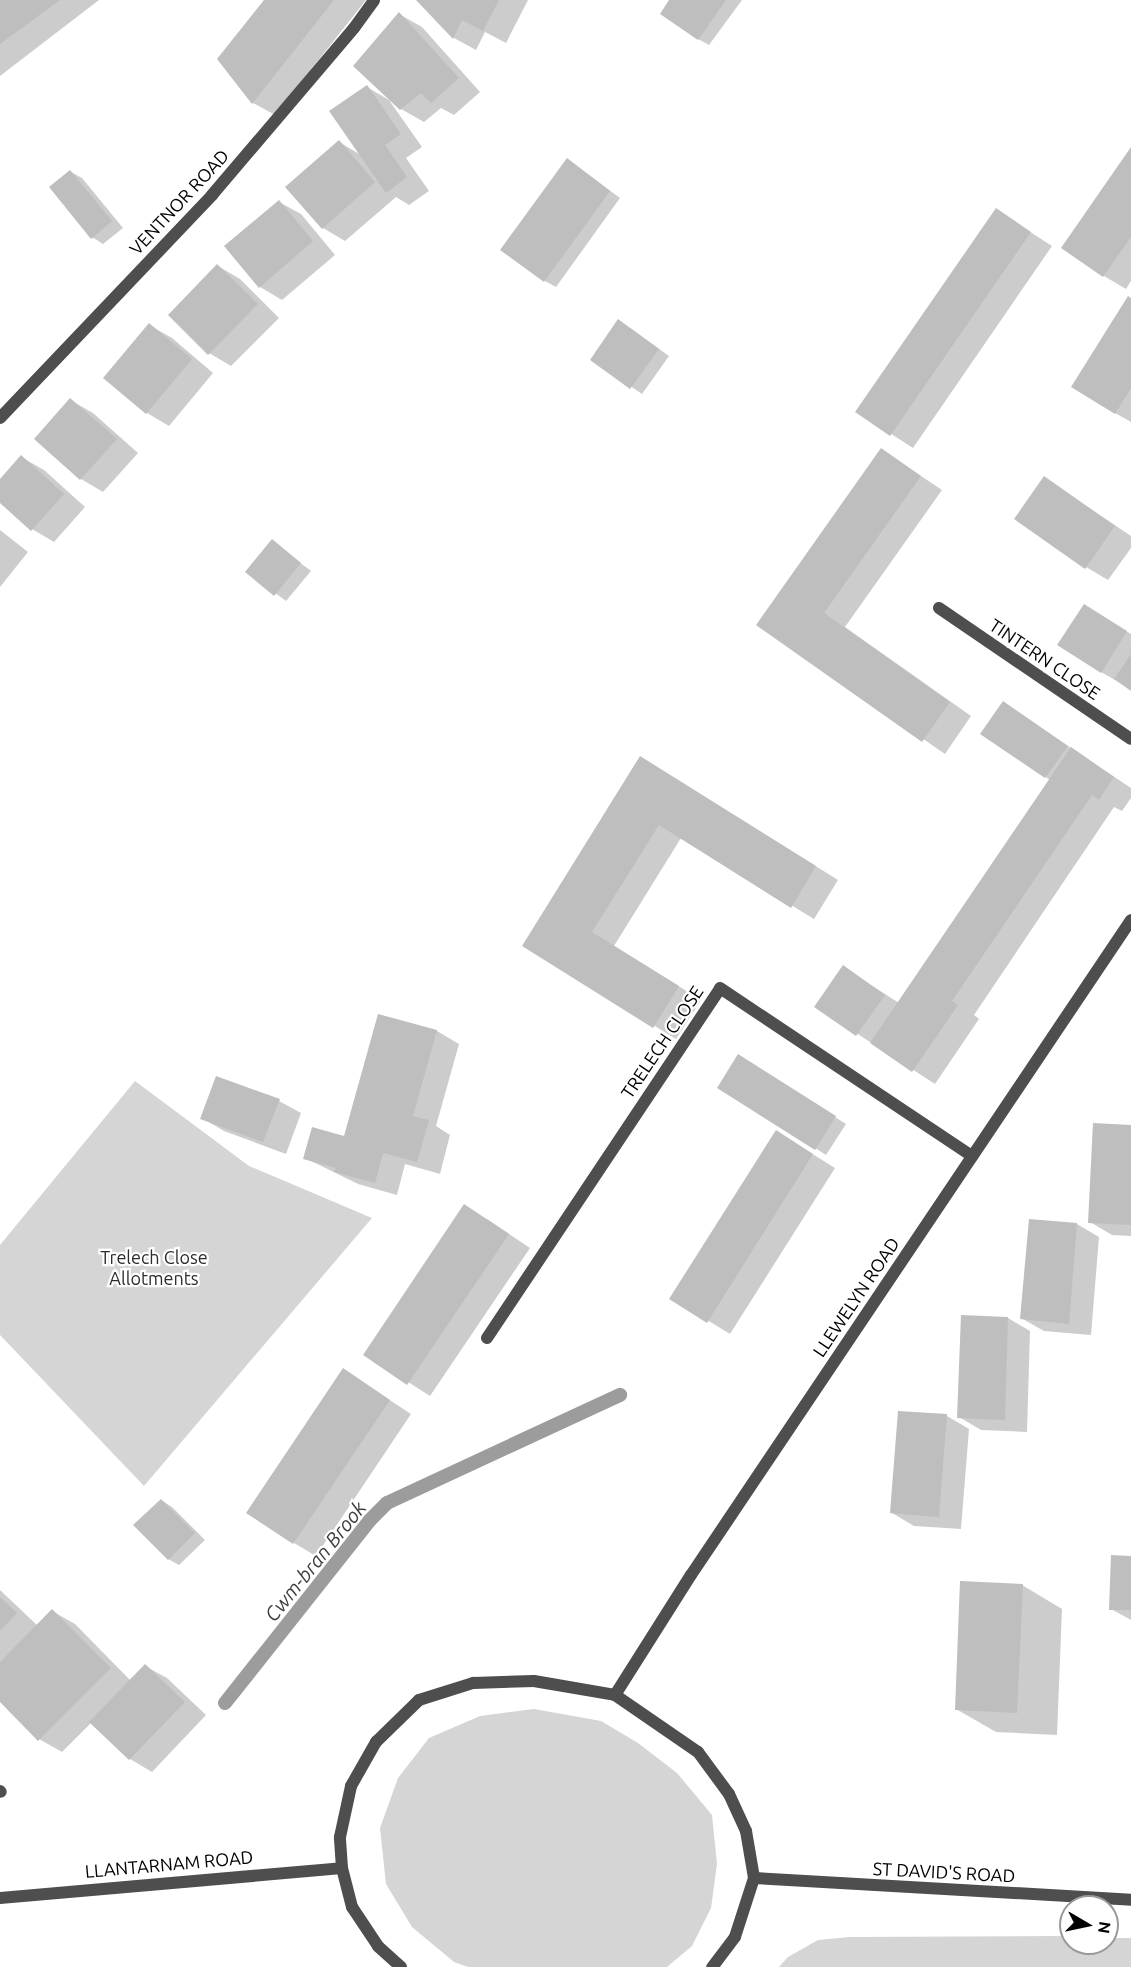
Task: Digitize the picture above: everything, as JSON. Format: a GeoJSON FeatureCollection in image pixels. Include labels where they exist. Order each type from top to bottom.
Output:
{"type":"FeatureCollection","features":[{"type":"Feature","properties":{"kind":"street","name":"VENTNOR ROAD"},"geometry":{"type":"LineString","coordinates":[[0,418],[212,195],[354,28],[374,0]]}},
{"type":"Feature","properties":{"kind":"street","name":"TINTERN CLOSE"},"geometry":{"type":"LineString","coordinates":[[939,608],[1131,739]]}},
{"type":"Feature","properties":{"kind":"street","name":"LLEWELYN ROAD"},"geometry":{"type":"LineString","coordinates":[[615,1695],[697,1565],[1131,920]]}},
{"type":"Feature","properties":{"kind":"street","name":"TRELECH CLOSE"},"geometry":{"type":"LineString","coordinates":[[487,1338],[720,988],[972,1156]]}},
{"type":"Feature","properties":{"kind":"street"},"geometry":{"type":"LineString","coordinates":[[401,1967],[378,1946],[352,1907],[342,1868],[340,1837],[351,1786],[376,1742],[419,1700],[473,1683],[534,1681],[615,1695],[698,1752],[729,1794],[741,1822],[754,1878],[735,1937],[712,1967]]}},
{"type":"Feature","properties":{"kind":"street","name":"LLANTARNAM ROAD"},"geometry":{"type":"LineString","coordinates":[[0,1898],[342,1868]]}},
{"type":"Feature","properties":{"kind":"street","name":"ST DAVID'S ROAD"},"geometry":{"type":"LineString","coordinates":[[754,1878],[1131,1900]]}},
{"type":"Feature","properties":{"kind":"green space","name":"Trelech Close Allotments"},"geometry":{"type":"Polygon","coordinates":[[[135,1081],[249,1166],[372,1218],[144,1486],[0,1335],[0,1245],[135,1081]]]}},
{"type":"Feature","properties":{"kind":"green space"},"geometry":{"type":"Polygon","coordinates":[[[534,1709],[601,1721],[638,1743],[677,1773],[712,1815],[717,1864],[711,1908],[692,1946],[667,1967],[468,1967],[454,1962],[412,1927],[386,1884],[380,1828],[398,1778],[429,1738],[480,1716],[534,1709]]]}},
{"type":"Feature","properties":{"kind":"green space"},"geometry":{"type":"Polygon","coordinates":[[[1059,1936],[1059,1955],[1119,1955],[1119,1938],[1131,1938],[1131,1967],[779,1967],[788,1957],[818,1940],[850,1937],[1059,1936]]]}},
{"type":"Feature","properties":{"kind":"building"},"geometry":{"type":"Polygon","coordinates":[[[0,0],[60,0],[0,44],[0,0]]]}},
{"type":"Feature","properties":{"kind":"building"},"geometry":{"type":"Polygon","coordinates":[[[264,0],[334,0],[252,104],[217,59],[264,0]]]}},
{"type":"Feature","properties":{"kind":"building"},"geometry":{"type":"Polygon","coordinates":[[[416,0],[499,0],[483,31],[462,20],[453,39],[416,0]]]}},
{"type":"Feature","properties":{"kind":"building"},"geometry":{"type":"Polygon","coordinates":[[[669,0],[726,0],[698,40],[660,14],[669,0]]]}},
{"type":"Feature","properties":{"kind":"building"},"geometry":{"type":"Polygon","coordinates":[[[399,12],[459,78],[431,103],[421,93],[400,110],[353,66],[399,12]]]}},
{"type":"Feature","properties":{"kind":"building"},"geometry":{"type":"Polygon","coordinates":[[[367,85],[401,134],[385,145],[407,177],[386,193],[329,111],[367,85]]]}},
{"type":"Feature","properties":{"kind":"building"},"geometry":{"type":"Polygon","coordinates":[[[339,140],[375,182],[322,229],[285,187],[339,140]]]}},
{"type":"Feature","properties":{"kind":"building"},"geometry":{"type":"Polygon","coordinates":[[[1131,147],[1131,237],[1103,277],[1061,248],[1131,147]]]}},
{"type":"Feature","properties":{"kind":"building"},"geometry":{"type":"Polygon","coordinates":[[[567,158],[610,191],[544,282],[500,250],[567,158]]]}},
{"type":"Feature","properties":{"kind":"building"},"geometry":{"type":"Polygon","coordinates":[[[70,170],[112,221],[91,239],[49,187],[70,170]]]}},
{"type":"Feature","properties":{"kind":"building"},"geometry":{"type":"Polygon","coordinates":[[[279,200],[313,241],[259,288],[224,246],[279,200]]]}},
{"type":"Feature","properties":{"kind":"building"},"geometry":{"type":"Polygon","coordinates":[[[996,208],[1031,232],[890,436],[855,412],[996,208]]]}},
{"type":"Feature","properties":{"kind":"building"},"geometry":{"type":"Polygon","coordinates":[[[217,264],[258,304],[208,355],[168,315],[217,264]]]}},
{"type":"Feature","properties":{"kind":"building"},"geometry":{"type":"Polygon","coordinates":[[[1128,296],[1131,298],[1131,388],[1115,414],[1071,387],[1128,296]]]}},
{"type":"Feature","properties":{"kind":"building"},"geometry":{"type":"Polygon","coordinates":[[[618,319],[659,349],[630,389],[590,360],[618,319]]]}},
{"type":"Feature","properties":{"kind":"building"},"geometry":{"type":"Polygon","coordinates":[[[149,323],[192,359],[146,414],[103,378],[149,323]]]}},
{"type":"Feature","properties":{"kind":"building"},"geometry":{"type":"Polygon","coordinates":[[[70,398],[117,439],[80,480],[34,439],[70,398]]]}},
{"type":"Feature","properties":{"kind":"building"},"geometry":{"type":"Polygon","coordinates":[[[881,448],[921,476],[824,613],[950,702],[922,742],[756,625],[881,448]]]}},
{"type":"Feature","properties":{"kind":"building"},"geometry":{"type":"Polygon","coordinates":[[[21,455],[64,494],[31,531],[0,503],[0,479],[21,455]]]}},
{"type":"Feature","properties":{"kind":"building"},"geometry":{"type":"Polygon","coordinates":[[[1044,476],[1115,526],[1085,569],[1014,519],[1044,476]]]}},
{"type":"Feature","properties":{"kind":"building"},"geometry":{"type":"Polygon","coordinates":[[[272,539],[301,563],[274,596],[245,572],[272,539]]]}},
{"type":"Feature","properties":{"kind":"building"},"geometry":{"type":"Polygon","coordinates":[[[1084,604],[1127,631],[1101,673],[1057,645],[1084,604]]]}},
{"type":"Feature","properties":{"kind":"building"},"geometry":{"type":"Polygon","coordinates":[[[1131,654],[1131,691],[1114,679],[1131,654]]]}},
{"type":"Feature","properties":{"kind":"building"},"geometry":{"type":"Polygon","coordinates":[[[1003,701],[1068,746],[1045,778],[980,734],[1003,701]]]}},
{"type":"Feature","properties":{"kind":"building"},"geometry":{"type":"Polygon","coordinates":[[[1071,747],[1114,777],[1099,800],[1092,795],[952,1001],[958,1005],[912,1072],[870,1043],[1071,747]]]}},
{"type":"Feature","properties":{"kind":"building"},"geometry":{"type":"Polygon","coordinates":[[[640,756],[816,866],[791,908],[659,825],[592,932],[679,986],[653,1028],[522,946],[640,756]]]}},
{"type":"Feature","properties":{"kind":"building"},"geometry":{"type":"Polygon","coordinates":[[[843,965],[885,995],[856,1036],[814,1007],[843,965]]]}},
{"type":"Feature","properties":{"kind":"building"},"geometry":{"type":"Polygon","coordinates":[[[378,1014],[437,1030],[413,1116],[429,1120],[417,1162],[383,1153],[375,1183],[334,1172],[336,1168],[303,1159],[312,1127],[344,1136],[378,1014]]]}},
{"type":"Feature","properties":{"kind":"building"},"geometry":{"type":"Polygon","coordinates":[[[738,1054],[836,1116],[815,1150],[717,1088],[738,1054]]]}},
{"type":"Feature","properties":{"kind":"building"},"geometry":{"type":"Polygon","coordinates":[[[216,1076],[280,1099],[263,1142],[200,1119],[216,1076]]]}},
{"type":"Feature","properties":{"kind":"building"},"geometry":{"type":"Polygon","coordinates":[[[1093,1123],[1131,1125],[1131,1225],[1088,1223],[1093,1123]]]}},
{"type":"Feature","properties":{"kind":"building"},"geometry":{"type":"Polygon","coordinates":[[[776,1130],[813,1154],[707,1323],[669,1299],[776,1130]]]}},
{"type":"Feature","properties":{"kind":"building"},"geometry":{"type":"Polygon","coordinates":[[[464,1204],[509,1234],[407,1385],[363,1355],[464,1204]]]}},
{"type":"Feature","properties":{"kind":"building"},"geometry":{"type":"Polygon","coordinates":[[[1029,1219],[1077,1223],[1069,1324],[1020,1319],[1029,1219]]]}},
{"type":"Feature","properties":{"kind":"building"},"geometry":{"type":"Polygon","coordinates":[[[961,1315],[1008,1317],[1005,1420],[957,1418],[961,1315]]]}},
{"type":"Feature","properties":{"kind":"building"},"geometry":{"type":"Polygon","coordinates":[[[343,1368],[390,1400],[293,1544],[246,1513],[343,1368]]]}},
{"type":"Feature","properties":{"kind":"building"},"geometry":{"type":"Polygon","coordinates":[[[898,1411],[947,1414],[939,1517],[890,1513],[898,1411]]]}},
{"type":"Feature","properties":{"kind":"building"},"geometry":{"type":"Polygon","coordinates":[[[161,1499],[195,1533],[168,1560],[133,1525],[161,1499]]]}},
{"type":"Feature","properties":{"kind":"building"},"geometry":{"type":"Polygon","coordinates":[[[1111,1555],[1131,1556],[1131,1610],[1109,1610],[1111,1555]]]}},
{"type":"Feature","properties":{"kind":"building"},"geometry":{"type":"Polygon","coordinates":[[[960,1581],[1023,1584],[1017,1713],[955,1710],[960,1581]]]}},
{"type":"Feature","properties":{"kind":"building"},"geometry":{"type":"Polygon","coordinates":[[[0,1597],[17,1613],[0,1631],[0,1597]]]}},
{"type":"Feature","properties":{"kind":"building"},"geometry":{"type":"Polygon","coordinates":[[[52,1609],[111,1668],[38,1741],[0,1702],[0,1662],[52,1609]]]}},
{"type":"Feature","properties":{"kind":"building"},"geometry":{"type":"Polygon","coordinates":[[[145,1664],[185,1702],[129,1760],[89,1722],[145,1664]]]}},
{"type":"Feature","properties":{"kind":"waterway","name":"Cwm-bran Brook"},"geometry":{"type":"LineString","coordinates":[[225,1703],[370,1520],[387,1503],[620,1395]]}}]}
